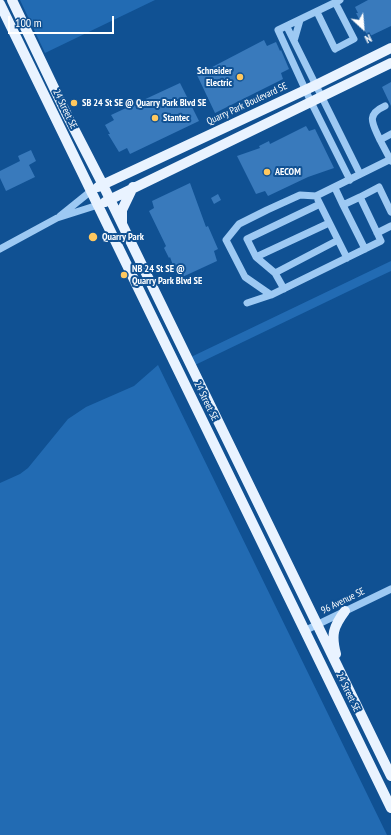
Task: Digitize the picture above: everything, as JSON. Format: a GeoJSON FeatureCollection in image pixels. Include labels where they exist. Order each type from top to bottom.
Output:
{"type":"FeatureCollection","features":[{"type":"Feature","properties":{"kind":"main road","name":"24 Street SE"},"geometry":{"type":"LineString","coordinates":[[12,0],[391,776]]}},
{"type":"Feature","properties":{"kind":"main road","name":"24 Street SE"},"geometry":{"type":"LineString","coordinates":[[0,4],[391,808]]}},
{"type":"Feature","properties":{"kind":"main road","name":"Quarry Park Boulevard SE"},"geometry":{"type":"LineString","coordinates":[[91,191],[306,90],[391,48]]}},
{"type":"Feature","properties":{"kind":"main road"},"geometry":{"type":"LineString","coordinates":[[98,205],[391,63]]}},
{"type":"Feature","properties":{"kind":"main road"},"geometry":{"type":"LineString","coordinates":[[122,225],[122,210],[133,187]]}},
{"type":"Feature","properties":{"kind":"main road"},"geometry":{"type":"LineString","coordinates":[[339,670],[333,630],[345,611]]}},
{"type":"Feature","properties":{"kind":"street"},"geometry":{"type":"LineString","coordinates":[[317,12],[335,49],[354,39],[338,1],[278,30],[311,102],[350,180]]}},
{"type":"Feature","properties":{"kind":"street"},"geometry":{"type":"LineString","coordinates":[[294,41],[300,20]]}},
{"type":"Feature","properties":{"kind":"street"},"geometry":{"type":"LineString","coordinates":[[286,27],[360,174]]}},
{"type":"Feature","properties":{"kind":"street"},"geometry":{"type":"LineString","coordinates":[[271,295],[244,277],[226,240],[239,224],[267,210],[300,195],[316,196],[391,160],[380,140],[371,118],[373,113],[384,106]]}},
{"type":"Feature","properties":{"kind":"street"},"geometry":{"type":"LineString","coordinates":[[380,140],[391,134]]}},
{"type":"Feature","properties":{"kind":"street"},"geometry":{"type":"LineString","coordinates":[[343,205],[379,187],[391,212]]}},
{"type":"Feature","properties":{"kind":"street"},"geometry":{"type":"LineString","coordinates":[[334,188],[365,249]]}},
{"type":"Feature","properties":{"kind":"street"},"geometry":{"type":"LineString","coordinates":[[0,249],[57,218],[91,191]]}},
{"type":"Feature","properties":{"kind":"street"},"geometry":{"type":"LineString","coordinates":[[316,196],[347,258]]}},
{"type":"Feature","properties":{"kind":"street"},"geometry":{"type":"LineString","coordinates":[[247,303],[284,289],[381,241],[360,197]]}},
{"type":"Feature","properties":{"kind":"street"},"geometry":{"type":"LineString","coordinates":[[284,289],[275,273],[256,257],[247,239],[320,204]]}},
{"type":"Feature","properties":{"kind":"street"},"geometry":{"type":"LineString","coordinates":[[57,218],[98,205]]}},
{"type":"Feature","properties":{"kind":"street"},"geometry":{"type":"LineString","coordinates":[[256,257],[330,223]]}},
{"type":"Feature","properties":{"kind":"street"},"geometry":{"type":"LineString","coordinates":[[377,233],[391,226]]}},
{"type":"Feature","properties":{"kind":"street"},"geometry":{"type":"LineString","coordinates":[[275,273],[338,240]]}},
{"type":"Feature","properties":{"kind":"street","name":"96 Avenue SE"},"geometry":{"type":"LineString","coordinates":[[304,631],[391,589]]}},
{"type":"Feature","properties":{"kind":"shaded area"},"geometry":{"type":"Polygon","coordinates":[[[20,0],[155,0],[45,53],[20,0]]]}},
{"type":"Feature","properties":{"kind":"shaded area"},"geometry":{"type":"Polygon","coordinates":[[[391,261],[391,271],[195,365],[191,357],[391,261]]]}},
{"type":"Feature","properties":{"kind":"shaded area"},"geometry":{"type":"Polygon","coordinates":[[[158,365],[387,835],[0,835],[0,483],[20,474],[28,468],[68,419],[86,407],[134,386],[158,365]]]}},
{"type":"Feature","properties":{"kind":"building"},"geometry":{"type":"Polygon","coordinates":[[[368,0],[391,0],[391,26],[368,37],[356,13],[358,13],[355,7],[368,0]]]}},
{"type":"Feature","properties":{"kind":"building","name":"Schneider Electric"},"geometry":{"type":"Polygon","coordinates":[[[264,40],[267,46],[276,42],[280,51],[281,50],[289,69],[281,73],[283,79],[215,113],[197,75],[264,40]]]}},
{"type":"Feature","properties":{"kind":"building"},"geometry":{"type":"Polygon","coordinates":[[[391,82],[391,106],[382,87],[391,82]]]}},
{"type":"Feature","properties":{"kind":"building","name":"Stantec"},"geometry":{"type":"Polygon","coordinates":[[[180,83],[199,121],[130,154],[127,148],[119,152],[108,134],[110,134],[105,125],[114,120],[111,115],[180,83]]]}},
{"type":"Feature","properties":{"kind":"building"},"geometry":{"type":"Polygon","coordinates":[[[306,126],[309,131],[315,129],[334,168],[308,177],[268,196],[265,191],[256,194],[237,156],[260,148],[259,146],[269,141],[270,144],[306,126]]]}},
{"type":"Feature","properties":{"kind":"building"},"geometry":{"type":"Polygon","coordinates":[[[31,150],[36,161],[29,165],[35,177],[6,191],[0,178],[0,171],[20,161],[18,156],[31,150]]]}},
{"type":"Feature","properties":{"kind":"building"},"geometry":{"type":"Polygon","coordinates":[[[190,183],[206,227],[208,226],[218,249],[214,251],[217,261],[178,279],[170,257],[169,258],[164,248],[166,246],[149,211],[154,208],[152,201],[190,183]]]}},
{"type":"Feature","properties":{"kind":"building"},"geometry":{"type":"Polygon","coordinates":[[[218,194],[221,200],[214,204],[211,198],[218,194]]]}},
{"type":"Feature","properties":{"kind":"place","name":"Schneider Electric"},"geometry":{"type":"Point","coordinates":[240,77]}},
{"type":"Feature","properties":{"kind":"place","name":"SB 24 St SE @ Quarry Park Blvd SE"},"geometry":{"type":"Point","coordinates":[74,103]}},
{"type":"Feature","properties":{"kind":"place","name":"Stantec"},"geometry":{"type":"Point","coordinates":[155,118]}},
{"type":"Feature","properties":{"kind":"place","name":"AECOM"},"geometry":{"type":"Point","coordinates":[267,172]}},
{"type":"Feature","properties":{"kind":"place","name":"Quarry Park"},"geometry":{"type":"Point","coordinates":[93,237]}},
{"type":"Feature","properties":{"kind":"place","name":"NB 24 St SE @ Quarry Park Blvd SE"},"geometry":{"type":"Point","coordinates":[124,275]}}]}
